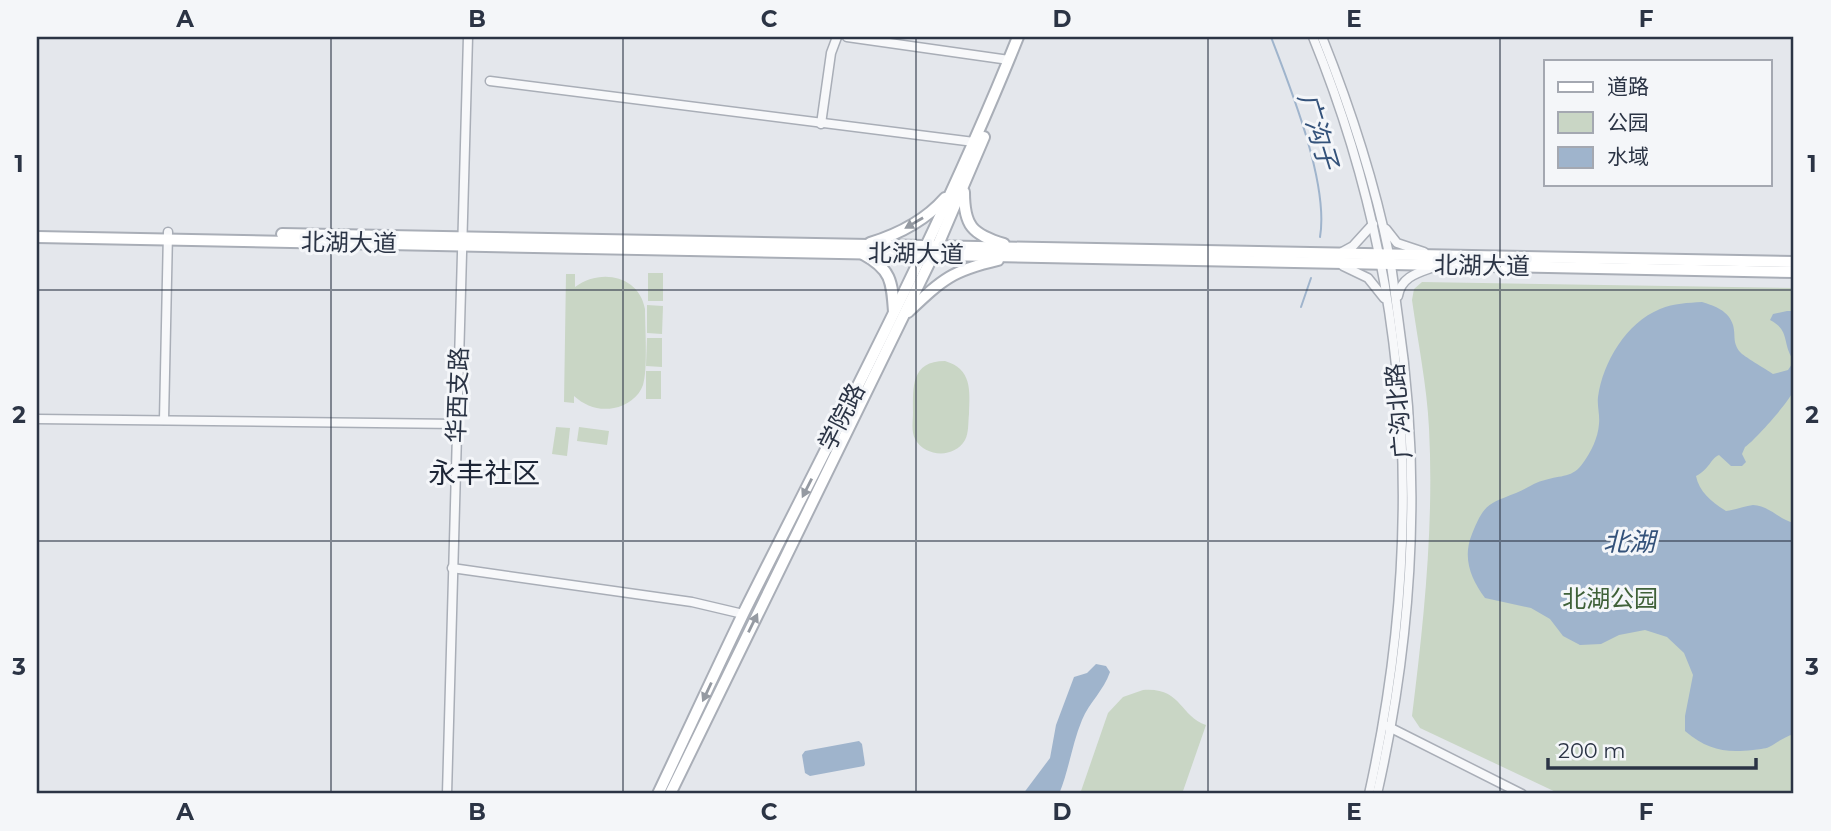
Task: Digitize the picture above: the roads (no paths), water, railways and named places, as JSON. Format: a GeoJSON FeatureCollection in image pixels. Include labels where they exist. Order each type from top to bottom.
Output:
{"type":"FeatureCollection","features":[{"type":"Feature","properties":{"kind":"main road","name":"学院路"},"geometry":{"type":"LineString","coordinates":[[959,186],[974,142],[1018,37]]}},
{"type":"Feature","properties":{"kind":"main road","name":"学院路"},"geometry":{"type":"LineString","coordinates":[[670,794],[930,250],[1026,37]]}},
{"type":"Feature","properties":{"kind":"main road"},"geometry":{"type":"LineString","coordinates":[[959,186],[922,219],[861,249],[887,272],[899,315],[955,272],[1016,252]]}},
{"type":"Feature","properties":{"kind":"main road"},"geometry":{"type":"LineString","coordinates":[[959,186],[969,225],[984,238],[1016,252]]}},
{"type":"Feature","properties":{"kind":"main road","name":"北湖大道"},"geometry":{"type":"LineString","coordinates":[[37,230],[168,236]]}},
{"type":"Feature","properties":{"kind":"main road","name":"北湖大道"},"geometry":{"type":"LineString","coordinates":[[37,237],[168,236],[1438,260],[1794,262]]}},
{"type":"Feature","properties":{"kind":"main road","name":"北湖大道"},"geometry":{"type":"LineString","coordinates":[[1438,260],[1794,272]]}},
{"type":"Feature","properties":{"kind":"main road","name":"学院路"},"geometry":{"type":"LineString","coordinates":[[659,794],[743,614],[899,315]]}},
{"type":"Feature","properties":{"kind":"street","name":"华西支路"},"geometry":{"type":"LineString","coordinates":[[447,794],[468,37]]}},
{"type":"Feature","properties":{"kind":"street"},"geometry":{"type":"LineString","coordinates":[[821,124],[831,53],[837,37]]}},
{"type":"Feature","properties":{"kind":"street"},"geometry":{"type":"LineString","coordinates":[[847,37],[1009,60]]}},
{"type":"Feature","properties":{"kind":"street","name":"广沟北路"},"geometry":{"type":"LineString","coordinates":[[1313,37],[1377,223]]}},
{"type":"Feature","properties":{"kind":"street","name":"广沟北路"},"geometry":{"type":"LineString","coordinates":[[1322,37],[1357,135],[1385,259],[1400,404],[1404,516],[1400,598],[1387,729],[1377,794]]}},
{"type":"Feature","properties":{"kind":"street"},"geometry":{"type":"LineString","coordinates":[[490,81],[974,142]]}},
{"type":"Feature","properties":{"kind":"street"},"geometry":{"type":"LineString","coordinates":[[1392,307],[1375,284],[1337,258],[1377,223],[1397,243],[1438,260]]}},
{"type":"Feature","properties":{"kind":"street"},"geometry":{"type":"LineString","coordinates":[[164,420],[168,236]]}},
{"type":"Feature","properties":{"kind":"street"},"geometry":{"type":"LineString","coordinates":[[1392,307],[1406,279],[1438,260]]}},
{"type":"Feature","properties":{"kind":"street"},"geometry":{"type":"LineString","coordinates":[[37,419],[457,424]]}},
{"type":"Feature","properties":{"kind":"street"},"geometry":{"type":"LineString","coordinates":[[452,568],[692,602],[743,614]]}},
{"type":"Feature","properties":{"kind":"street"},"geometry":{"type":"LineString","coordinates":[[1387,729],[1510,794]]}},
{"type":"Feature","properties":{"kind":"street"},"geometry":{"type":"LineString","coordinates":[[1387,729],[1522,794]]}},
{"type":"Feature","properties":{"kind":"street","name":"广沟北路"},"geometry":{"type":"LineString","coordinates":[[1369,794],[1387,729]]}},
{"type":"Feature","properties":{"kind":"water","name":"北湖"},"geometry":{"type":"Polygon","coordinates":[[[1702,302],[1716,307],[1728,316],[1733,325],[1735,342],[1742,354],[1773,374],[1788,370],[1794,361],[1795,383],[1792,394],[1745,447],[1742,454],[1746,462],[1742,466],[1731,466],[1719,455],[1696,476],[1707,496],[1726,511],[1753,505],[1794,523],[1794,734],[1767,748],[1753,750],[1717,749],[1685,731],[1685,716],[1693,675],[1684,653],[1667,637],[1645,630],[1619,635],[1601,644],[1580,645],[1563,636],[1550,619],[1531,608],[1485,598],[1472,576],[1468,560],[1472,534],[1488,506],[1538,482],[1571,474],[1583,463],[1597,434],[1598,397],[1605,370],[1627,334],[1648,315],[1660,309],[1676,304],[1702,302]]]}},
{"type":"Feature","properties":{"kind":"water"},"geometry":{"type":"Polygon","coordinates":[[[1794,311],[1794,361],[1781,328],[1770,320],[1773,314],[1794,311]]]}},
{"type":"Feature","properties":{"kind":"water"},"geometry":{"type":"Polygon","coordinates":[[[1096,664],[1106,666],[1110,672],[1082,720],[1059,794],[1023,794],[1050,758],[1056,725],[1074,677],[1087,673],[1096,664]]]}},
{"type":"Feature","properties":{"kind":"water"},"geometry":{"type":"Polygon","coordinates":[[[859,741],[862,744],[864,766],[810,776],[805,773],[802,755],[805,751],[859,741]]]}},
{"type":"Feature","properties":{"kind":"waterway","name":"广沟子"},"geometry":{"type":"LineString","coordinates":[[1271,37],[1298,109],[1314,164],[1321,215],[1320,237]]}},
{"type":"Feature","properties":{"kind":"waterway","name":"广沟子"},"geometry":{"type":"LineString","coordinates":[[1301,307],[1311,278]]}},
{"type":"Feature","properties":{"kind":"district","name":"永丰社区"},"geometry":{"type":"Point","coordinates":[484,473]}},
{"type":"Feature","properties":{"kind":"park label","name":"北湖公园"},"geometry":{"type":"Point","coordinates":[1610,599]}}]}
